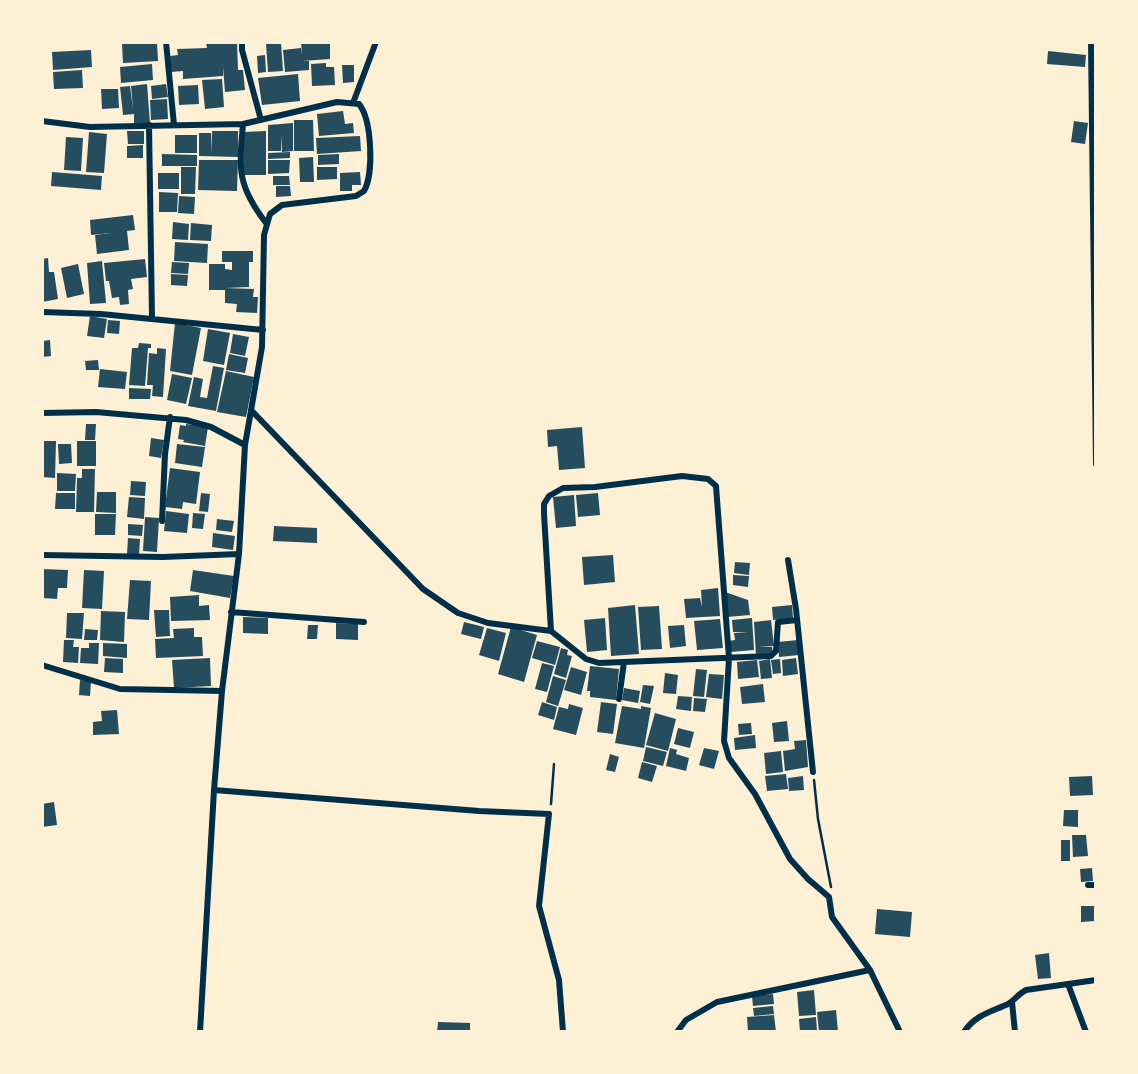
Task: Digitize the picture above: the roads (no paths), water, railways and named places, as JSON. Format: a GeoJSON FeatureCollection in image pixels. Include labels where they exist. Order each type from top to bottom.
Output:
{"type":"FeatureCollection","features":[{"type":"Feature","properties":{"kind":"street"},"geometry":{"type":"LineString","coordinates":[[166,42],[174,125]]}},
{"type":"Feature","properties":{"kind":"street"},"geometry":{"type":"LineString","coordinates":[[242,42],[261,120]]}},
{"type":"Feature","properties":{"kind":"street"},"geometry":{"type":"LineString","coordinates":[[353,103],[376,42]]}},
{"type":"Feature","properties":{"kind":"street"},"geometry":{"type":"LineString","coordinates":[[1091,42],[1096,464]]}},
{"type":"Feature","properties":{"kind":"street"},"geometry":{"type":"LineString","coordinates":[[42,121],[90,127],[243,124],[337,102],[359,104],[368,123],[368,179],[364,191],[356,196],[282,205],[270,214],[266,223],[263,249],[263,330],[246,443],[239,554],[222,691],[200,1032]]}},
{"type":"Feature","properties":{"kind":"street"},"geometry":{"type":"LineString","coordinates":[[243,124],[240,158],[243,187],[248,199],[266,223]]}},
{"type":"Feature","properties":{"kind":"street"},"geometry":{"type":"LineString","coordinates":[[149,125],[152,318]]}},
{"type":"Feature","properties":{"kind":"street"},"geometry":{"type":"LineString","coordinates":[[42,312],[152,318],[263,330]]}},
{"type":"Feature","properties":{"kind":"street"},"geometry":{"type":"LineString","coordinates":[[251,410],[434,598],[458,613],[488,623],[551,631],[586,659],[599,663],[774,655],[778,622],[797,620]]}},
{"type":"Feature","properties":{"kind":"street"},"geometry":{"type":"LineString","coordinates":[[42,412],[96,412],[170,417],[211,427],[246,443]]}},
{"type":"Feature","properties":{"kind":"street"},"geometry":{"type":"LineString","coordinates":[[162,520],[165,454],[170,417]]}},
{"type":"Feature","properties":{"kind":"street"},"geometry":{"type":"LineString","coordinates":[[551,631],[544,514],[544,504],[549,496],[564,488],[595,487],[682,476],[699,476],[716,486],[729,658],[724,741],[729,758],[755,794],[797,869],[830,900],[832,917],[870,971],[900,1032]]}},
{"type":"Feature","properties":{"kind":"street"},"geometry":{"type":"LineString","coordinates":[[42,555],[163,557],[239,554]]}},
{"type":"Feature","properties":{"kind":"street"},"geometry":{"type":"LineString","coordinates":[[788,560],[813,772]]}},
{"type":"Feature","properties":{"kind":"street"},"geometry":{"type":"LineString","coordinates":[[231,612],[363,622]]}},
{"type":"Feature","properties":{"kind":"street"},"geometry":{"type":"LineString","coordinates":[[619,699],[624,662]]}},
{"type":"Feature","properties":{"kind":"street"},"geometry":{"type":"LineString","coordinates":[[42,665],[120,689],[222,691]]}},
{"type":"Feature","properties":{"kind":"street"},"geometry":{"type":"LineString","coordinates":[[214,790],[549,814],[539,906],[559,980],[563,1032]]}},
{"type":"Feature","properties":{"kind":"street"},"geometry":{"type":"LineString","coordinates":[[677,1032],[686,1020],[718,1002],[870,971]]}},
{"type":"Feature","properties":{"kind":"street"},"geometry":{"type":"LineString","coordinates":[[964,1032],[971,1021],[1012,1002],[1026,990],[1096,980]]}},
{"type":"Feature","properties":{"kind":"street"},"geometry":{"type":"LineString","coordinates":[[1068,984],[1086,1032]]}},
{"type":"Feature","properties":{"kind":"street"},"geometry":{"type":"LineString","coordinates":[[1012,1002],[1015,1032]]}}]}
